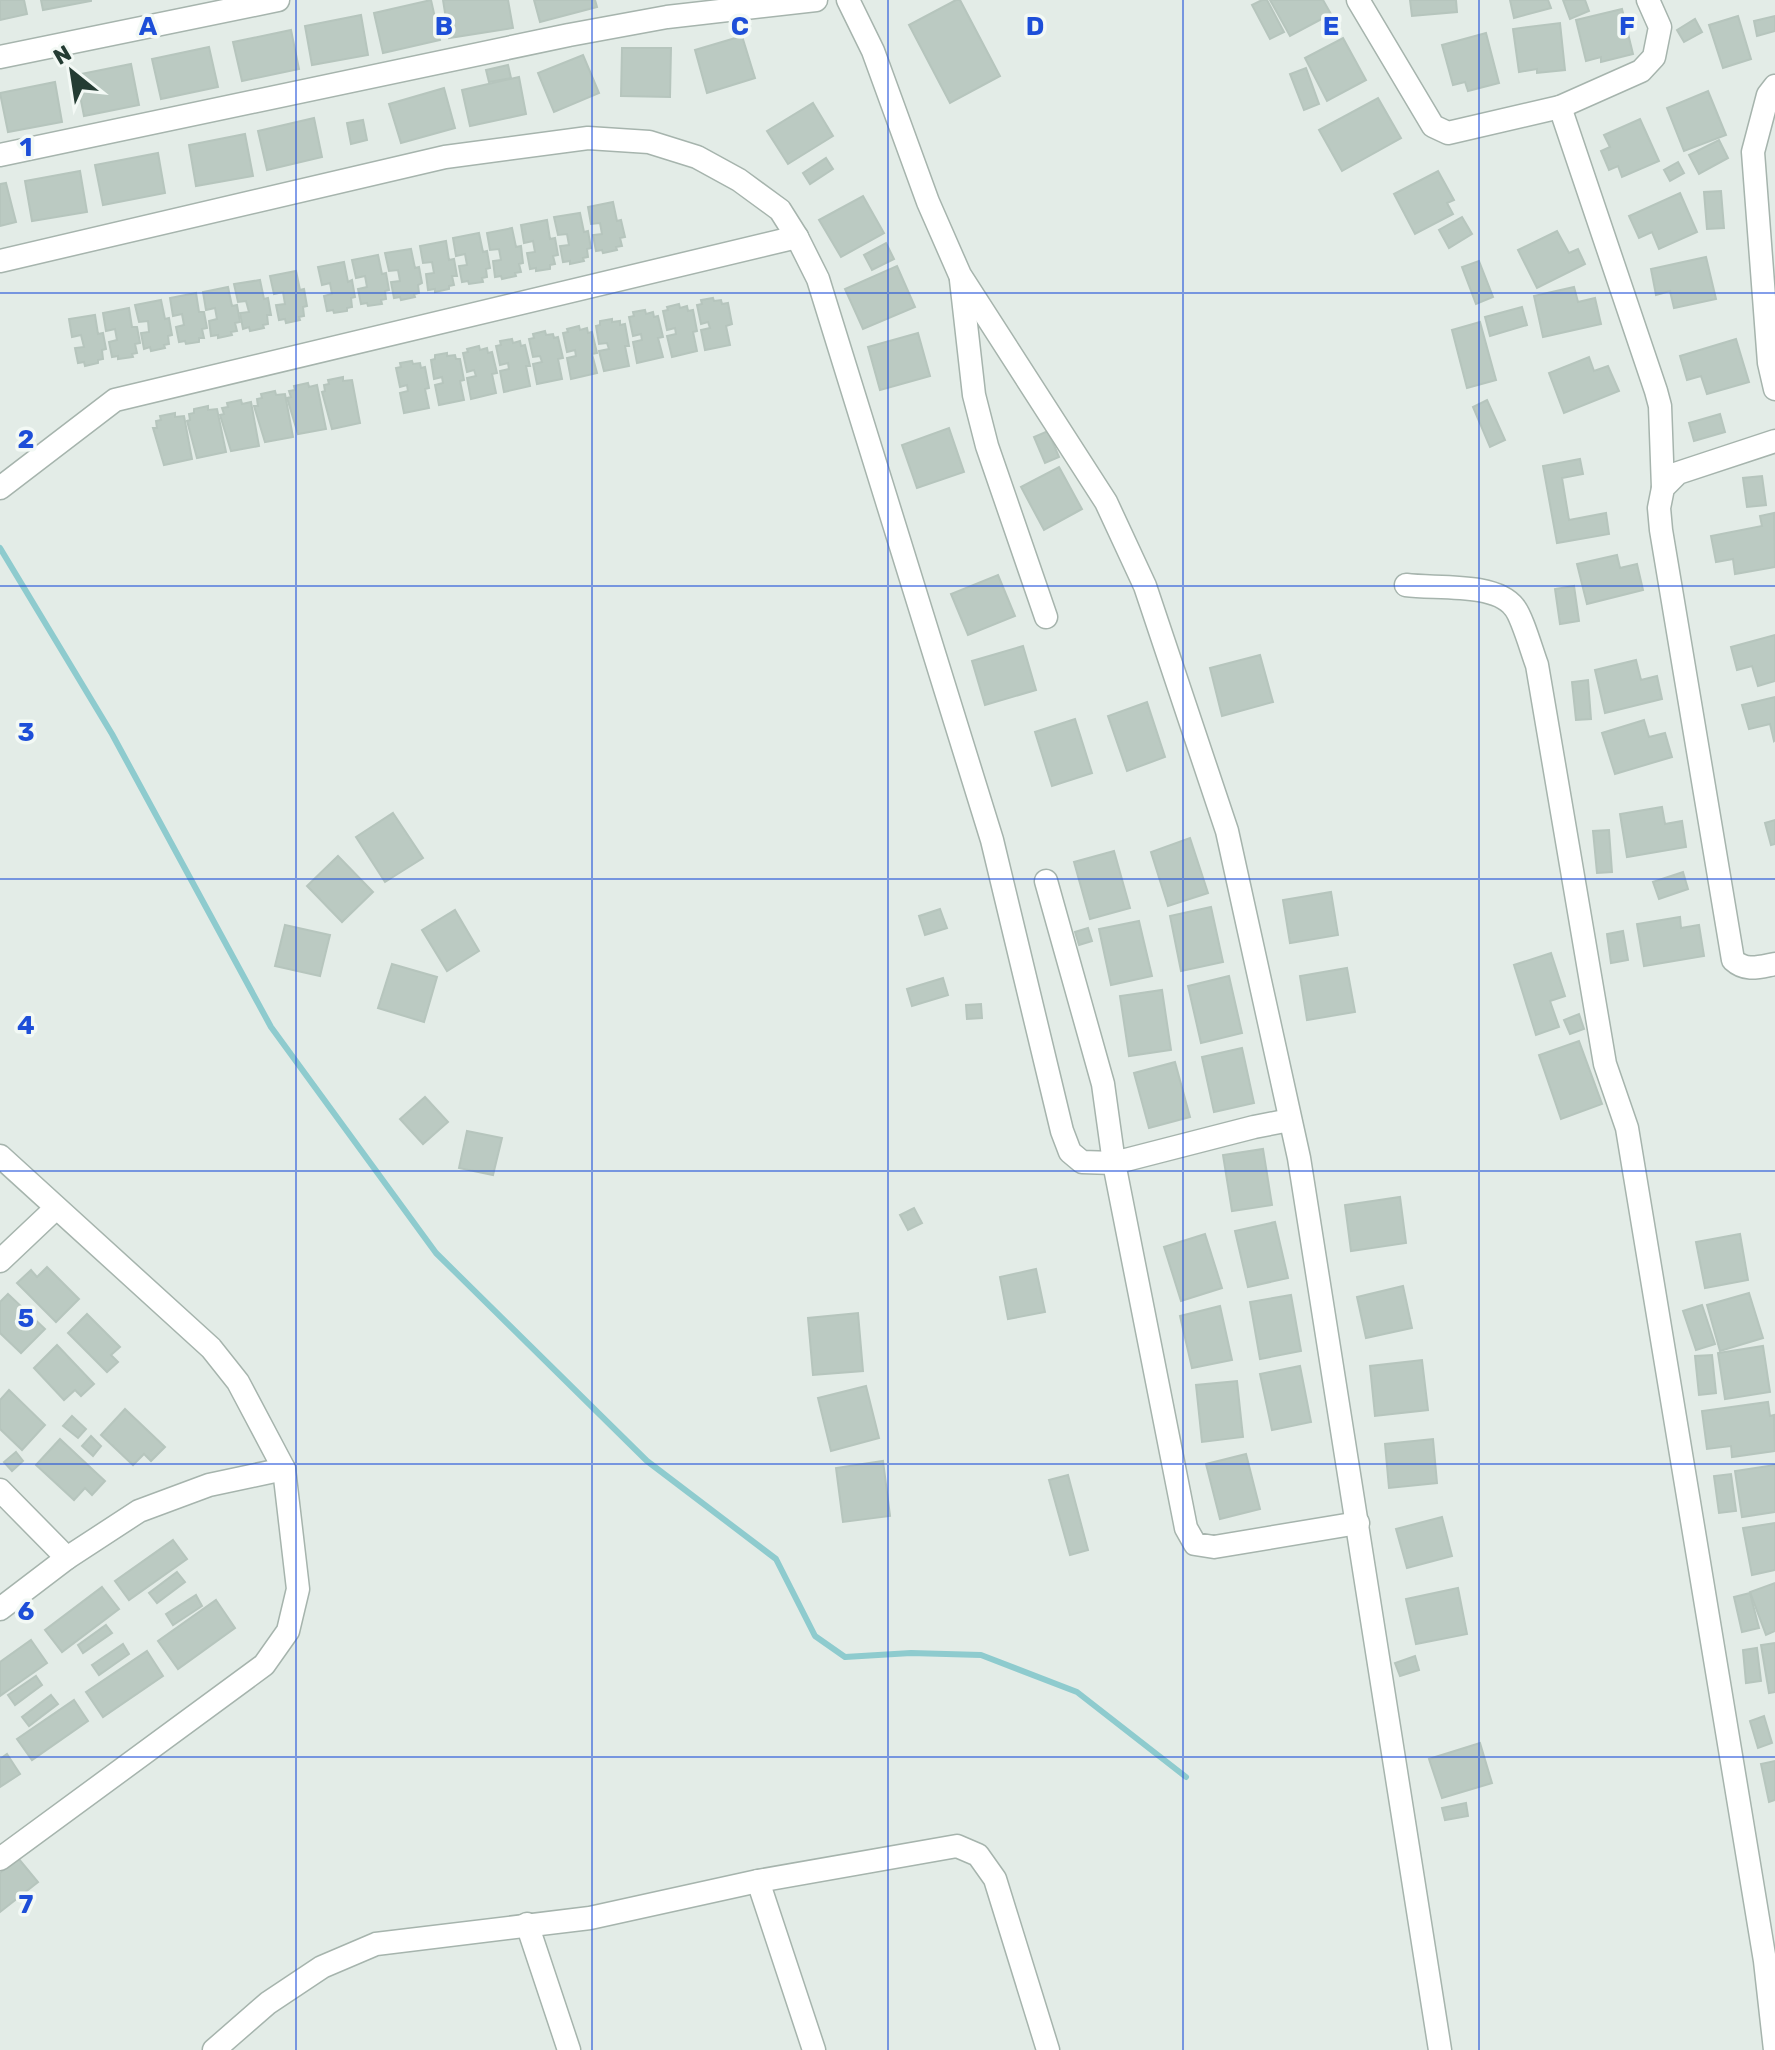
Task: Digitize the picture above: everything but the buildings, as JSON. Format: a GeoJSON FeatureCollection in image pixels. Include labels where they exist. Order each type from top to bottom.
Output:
{"type":"FeatureCollection","features":[{"type":"Feature","properties":{"kind":"street"},"geometry":{"type":"LineString","coordinates":[[0,57],[278,0]]}},
{"type":"Feature","properties":{"kind":"street"},"geometry":{"type":"LineString","coordinates":[[0,155],[569,35],[667,17],[816,0]]}},
{"type":"Feature","properties":{"kind":"street"},"geometry":{"type":"LineString","coordinates":[[848,0],[873,51],[928,202],[960,275],[1018,360],[1106,502],[1145,586],[1227,831],[1290,1120],[1358,1523],[1440,2050]]}},
{"type":"Feature","properties":{"kind":"street"},"geometry":{"type":"LineString","coordinates":[[1358,0],[1433,126],[1448,133],[1560,107],[1641,71],[1654,57],[1660,27],[1648,0]]}},
{"type":"Feature","properties":{"kind":"street"},"geometry":{"type":"LineString","coordinates":[[1775,86],[1768,95],[1753,152],[1775,389]]}},
{"type":"Feature","properties":{"kind":"street"},"geometry":{"type":"LineString","coordinates":[[1560,107],[1660,406],[1661,530],[1733,960],[1741,967],[1751,968],[1775,964]]}},
{"type":"Feature","properties":{"kind":"street"},"geometry":{"type":"LineString","coordinates":[[0,261],[445,157],[588,138],[649,142],[697,157],[739,180],[780,210],[818,279],[992,840],[1062,1131],[1070,1152],[1082,1162],[1114,1163],[1290,1120]]}},
{"type":"Feature","properties":{"kind":"street"},"geometry":{"type":"LineString","coordinates":[[0,488],[115,400],[797,237]]}},
{"type":"Feature","properties":{"kind":"street"},"geometry":{"type":"LineString","coordinates":[[960,275],[974,395],[992,460],[1046,617]]}},
{"type":"Feature","properties":{"kind":"street"},"geometry":{"type":"LineString","coordinates":[[1663,488],[1678,473],[1775,441]]}},
{"type":"Feature","properties":{"kind":"street"},"geometry":{"type":"LineString","coordinates":[[1406,585],[1469,587],[1501,597],[1515,607],[1537,665],[1605,1064],[1627,1128],[1765,1961],[1775,2050]]}},
{"type":"Feature","properties":{"kind":"street"},"geometry":{"type":"LineString","coordinates":[[1046,881],[1103,1084],[1114,1163],[1186,1528],[1195,1544],[1214,1547],[1358,1523]]}},
{"type":"Feature","properties":{"kind":"street"},"geometry":{"type":"LineString","coordinates":[[0,1156],[211,1348],[238,1382],[284,1469],[298,1589],[288,1631],[264,1665],[0,1859]]}},
{"type":"Feature","properties":{"kind":"street"},"geometry":{"type":"LineString","coordinates":[[0,1261],[56,1208]]}},
{"type":"Feature","properties":{"kind":"street"},"geometry":{"type":"LineString","coordinates":[[0,1609],[67,1558],[139,1511],[209,1485],[284,1469]]}},
{"type":"Feature","properties":{"kind":"street"},"geometry":{"type":"LineString","coordinates":[[0,1490],[67,1558]]}},
{"type":"Feature","properties":{"kind":"street"},"geometry":{"type":"LineString","coordinates":[[214,2050],[268,2003],[322,1967],[376,1944],[590,1918],[758,1881],[957,1846],[978,1855],[995,1879],[1048,2050]]}},
{"type":"Feature","properties":{"kind":"street"},"geometry":{"type":"LineString","coordinates":[[758,1881],[814,2050]]}},
{"type":"Feature","properties":{"kind":"street"},"geometry":{"type":"LineString","coordinates":[[527,1924],[569,2050]]}},
{"type":"Feature","properties":{"kind":"waterway"},"geometry":{"type":"LineString","coordinates":[[0,548],[112,734],[271,1027],[436,1253],[647,1461],[776,1559],[815,1636],[845,1657],[911,1653],[981,1655],[1077,1692],[1186,1777]]}}]}
